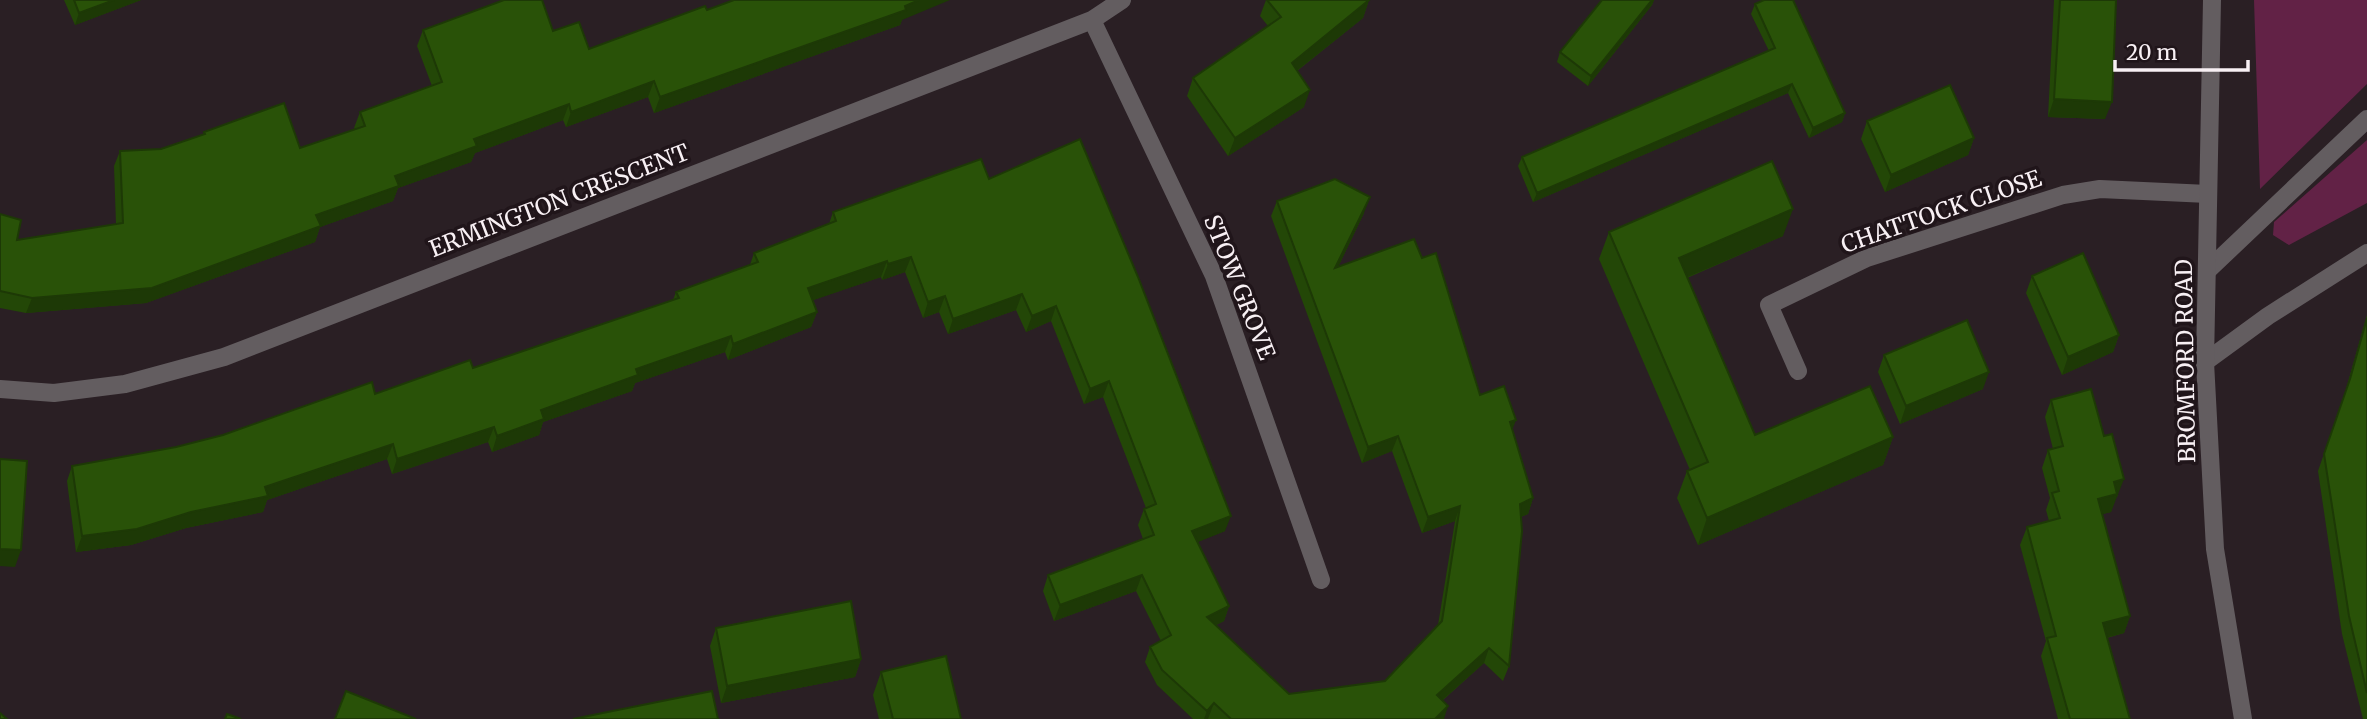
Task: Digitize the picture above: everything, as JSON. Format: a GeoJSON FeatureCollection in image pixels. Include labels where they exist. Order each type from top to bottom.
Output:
{"type":"FeatureCollection","features":[{"type":"Feature","properties":{"kind":"street","name":"ERMINGTON CRESCENT"},"geometry":{"type":"LineString","coordinates":[[0,389],[54,393],[125,384],[223,357],[1093,20],[1122,0]]}},
{"type":"Feature","properties":{"kind":"street","name":"BROMFORD ROAD"},"geometry":{"type":"LineString","coordinates":[[2212,0],[2205,362],[2215,550],[2243,719]]}},
{"type":"Feature","properties":{"kind":"street","name":"STOW GROVE"},"geometry":{"type":"LineString","coordinates":[[1093,20],[1214,276],[1321,580]]}},
{"type":"Feature","properties":{"kind":"street"},"geometry":{"type":"LineString","coordinates":[[2207,271],[2367,119]]}},
{"type":"Feature","properties":{"kind":"street","name":"CHATTOCK CLOSE"},"geometry":{"type":"LineString","coordinates":[[1798,370],[1769,304],[1867,258],[2063,195],[2100,189],[2208,194]]}},
{"type":"Feature","properties":{"kind":"street"},"geometry":{"type":"LineString","coordinates":[[2205,362],[2268,316],[2367,253]]}},
{"type":"Feature","properties":{"kind":"shaded area"},"geometry":{"type":"Polygon","coordinates":[[[2254,0],[2367,0],[2367,84],[2260,189],[2254,0]]]}},
{"type":"Feature","properties":{"kind":"shaded area"},"geometry":{"type":"Polygon","coordinates":[[[2367,140],[2367,203],[2289,245],[2273,235],[2274,222],[2367,140]]]}},
{"type":"Feature","properties":{"kind":"building"},"geometry":{"type":"Polygon","coordinates":[[[74,0],[114,0],[79,13],[74,0]]]}},
{"type":"Feature","properties":{"kind":"building"},"geometry":{"type":"Polygon","coordinates":[[[504,0],[542,0],[553,31],[579,22],[589,49],[705,6],[707,10],[734,0],[919,0],[905,6],[906,10],[660,97],[654,81],[571,112],[569,104],[474,139],[477,146],[395,176],[399,186],[316,215],[321,226],[152,288],[32,298],[0,291],[0,214],[21,220],[17,240],[123,223],[120,151],[161,149],[284,103],[300,148],[365,126],[360,112],[442,82],[423,30],[504,0]]]}},
{"type":"Feature","properties":{"kind":"building"},"geometry":{"type":"Polygon","coordinates":[[[1267,0],[1369,0],[1292,63],[1310,90],[1235,138],[1193,78],[1281,17],[1267,0]]]}},
{"type":"Feature","properties":{"kind":"building"},"geometry":{"type":"Polygon","coordinates":[[[1602,0],[1652,0],[1591,76],[1560,52],[1602,0]]]}},
{"type":"Feature","properties":{"kind":"building"},"geometry":{"type":"Polygon","coordinates":[[[1764,0],[1793,0],[1845,113],[1813,128],[1792,84],[1537,193],[1522,157],[1775,48],[1755,4],[1764,0]]]}},
{"type":"Feature","properties":{"kind":"building"},"geometry":{"type":"Polygon","coordinates":[[[2060,0],[2116,0],[2112,102],[2054,99],[2060,0]]]}},
{"type":"Feature","properties":{"kind":"building"},"geometry":{"type":"Polygon","coordinates":[[[1950,85],[1974,138],[1891,175],[1867,121],[1950,85]]]}},
{"type":"Feature","properties":{"kind":"building"},"geometry":{"type":"Polygon","coordinates":[[[1080,139],[1138,277],[1231,516],[1192,531],[1229,606],[1207,617],[1289,694],[1385,681],[1442,621],[1460,506],[1428,517],[1398,436],[1368,447],[1277,201],[1335,179],[1370,197],[1335,268],[1414,239],[1422,258],[1436,253],[1480,395],[1504,386],[1516,420],[1510,422],[1533,498],[1520,504],[1522,531],[1509,666],[1489,648],[1437,695],[1448,706],[1435,719],[1231,719],[1214,703],[1207,711],[1162,670],[1150,647],[1171,635],[1142,575],[1060,605],[1048,575],[1154,535],[1144,509],[1156,504],[1109,381],[1090,389],[1056,306],[1032,316],[1022,294],[953,319],[945,296],[928,302],[911,257],[888,264],[887,261],[808,288],[817,312],[733,344],[731,336],[636,369],[638,375],[541,410],[544,419],[497,436],[494,427],[397,459],[393,444],[265,487],[268,496],[191,512],[137,529],[82,536],[72,466],[176,447],[223,435],[372,382],[375,394],[470,360],[473,368],[679,298],[676,292],[758,262],[754,253],[836,221],[833,212],[981,159],[989,179],[1080,139]]]}},
{"type":"Feature","properties":{"kind":"building"},"geometry":{"type":"Polygon","coordinates":[[[1772,161],[1793,209],[1679,258],[1755,435],[1870,386],[1893,437],[1707,518],[1687,471],[1708,462],[1609,232],[1772,161]]]}},
{"type":"Feature","properties":{"kind":"building"},"geometry":{"type":"Polygon","coordinates":[[[2083,253],[2119,335],[2068,357],[2032,276],[2083,253]]]}},
{"type":"Feature","properties":{"kind":"building"},"geometry":{"type":"Polygon","coordinates":[[[2367,318],[2367,693],[2349,616],[2324,454],[2350,379],[2367,318]]]}},
{"type":"Feature","properties":{"kind":"building"},"geometry":{"type":"Polygon","coordinates":[[[1967,320],[1989,372],[1906,406],[1884,355],[1967,320]]]}},
{"type":"Feature","properties":{"kind":"building"},"geometry":{"type":"Polygon","coordinates":[[[2091,389],[2104,436],[2112,434],[2124,479],[2114,482],[2117,494],[2098,499],[2130,616],[2103,623],[2130,719],[2070,719],[2047,638],[2056,636],[2027,527],[2060,518],[2052,493],[2059,491],[2048,450],[2063,446],[2051,400],[2091,389]]]}},
{"type":"Feature","properties":{"kind":"building"},"geometry":{"type":"Polygon","coordinates":[[[0,459],[27,461],[21,550],[0,549],[0,459]]]}},
{"type":"Feature","properties":{"kind":"building"},"geometry":{"type":"Polygon","coordinates":[[[851,601],[861,659],[727,686],[716,628],[851,601]]]}},
{"type":"Feature","properties":{"kind":"building"},"geometry":{"type":"Polygon","coordinates":[[[946,656],[961,719],[893,719],[881,672],[946,656]]]}},
{"type":"Feature","properties":{"kind":"building"},"geometry":{"type":"Polygon","coordinates":[[[346,691],[416,719],[335,719],[346,691]]]}},
{"type":"Feature","properties":{"kind":"building"},"geometry":{"type":"Polygon","coordinates":[[[712,691],[718,719],[573,719],[712,691]]]}},
{"type":"Feature","properties":{"kind":"building"},"geometry":{"type":"Polygon","coordinates":[[[227,714],[241,719],[225,719],[227,714]]]}}]}
